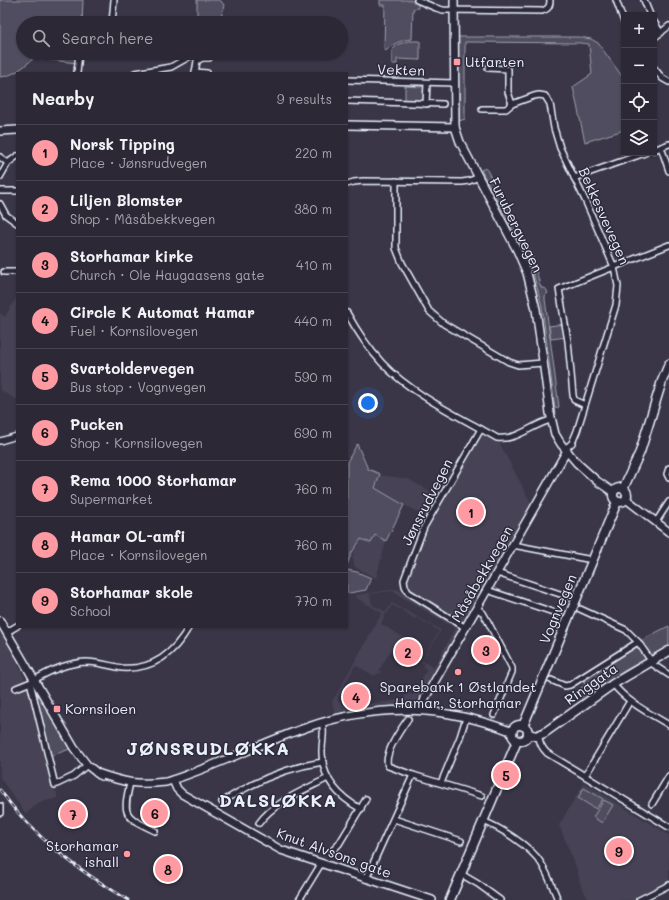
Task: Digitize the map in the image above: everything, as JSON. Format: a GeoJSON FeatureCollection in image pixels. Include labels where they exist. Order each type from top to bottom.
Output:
{"type":"FeatureCollection","features":[{"type":"Feature","properties":{"kind":"main road"},"geometry":{"type":"LineString","coordinates":[[348,125],[455,127],[454,0]]}},
{"type":"Feature","properties":{"kind":"main road","name":"Furubergvegen"},"geometry":{"type":"LineString","coordinates":[[455,127],[479,178],[517,250],[527,273],[536,309],[551,420],[555,434],[566,450],[592,477],[613,492]]}},
{"type":"Feature","properties":{"kind":"main road"},"geometry":{"type":"LineString","coordinates":[[0,131],[16,130]]}},
{"type":"Feature","properties":{"kind":"main road"},"geometry":{"type":"LineString","coordinates":[[623,489],[640,452],[662,381],[669,364]]}},
{"type":"Feature","properties":{"kind":"main road","name":"Måsåbekkvegen"},"geometry":{"type":"LineString","coordinates":[[422,710],[425,698],[566,450]]}},
{"type":"Feature","properties":{"kind":"main road"},"geometry":{"type":"LineString","coordinates":[[623,489],[617,489],[613,492],[613,498],[617,502],[621,502],[626,499]]}},
{"type":"Feature","properties":{"kind":"main road"},"geometry":{"type":"LineString","coordinates":[[623,489],[626,493],[626,499]]}},
{"type":"Feature","properties":{"kind":"main road"},"geometry":{"type":"LineString","coordinates":[[626,499],[669,532]]}},
{"type":"Feature","properties":{"kind":"main road","name":"Vognvegen"},"geometry":{"type":"LineString","coordinates":[[523,726],[617,502]]}},
{"type":"Feature","properties":{"kind":"main road"},"geometry":{"type":"LineString","coordinates":[[0,621],[33,681],[74,748],[87,765],[103,778],[110,781],[129,785],[161,787],[187,775],[307,727],[322,722],[366,713],[391,710],[422,710],[438,712],[466,718],[513,732]]}},
{"type":"Feature","properties":{"kind":"main road","name":"Ringgata"},"geometry":{"type":"LineString","coordinates":[[539,736],[612,684],[669,651]]}},
{"type":"Feature","properties":{"kind":"main road"},"geometry":{"type":"LineString","coordinates":[[523,726],[528,730],[528,734],[525,740],[517,741],[514,738],[513,732],[516,727],[523,726]]}},
{"type":"Feature","properties":{"kind":"main road"},"geometry":{"type":"LineString","coordinates":[[528,734],[539,736]]}},
{"type":"Feature","properties":{"kind":"main road"},"geometry":{"type":"LineString","coordinates":[[445,900],[449,900],[461,874],[517,741]]}},
{"type":"Feature","properties":{"kind":"main road","name":"Knut Alvsons gate"},"geometry":{"type":"LineString","coordinates":[[173,782],[182,794],[275,848],[432,900]]}},
{"type":"Feature","properties":{"kind":"street"},"geometry":{"type":"LineString","coordinates":[[113,16],[114,0]]}},
{"type":"Feature","properties":{"kind":"street"},"geometry":{"type":"LineString","coordinates":[[417,0],[436,8],[454,10],[542,11],[548,8],[550,5],[550,0]]}},
{"type":"Feature","properties":{"kind":"street"},"geometry":{"type":"LineString","coordinates":[[616,0],[621,14]]}},
{"type":"Feature","properties":{"kind":"street"},"geometry":{"type":"LineString","coordinates":[[644,0],[649,12]]}},
{"type":"Feature","properties":{"kind":"street"},"geometry":{"type":"LineString","coordinates":[[657,36],[669,26]]}},
{"type":"Feature","properties":{"kind":"street"},"geometry":{"type":"LineString","coordinates":[[657,27],[661,33]]}},
{"type":"Feature","properties":{"kind":"street"},"geometry":{"type":"LineString","coordinates":[[77,72],[78,60]]}},
{"type":"Feature","properties":{"kind":"street"},"geometry":{"type":"LineString","coordinates":[[141,72],[171,67],[183,60]]}},
{"type":"Feature","properties":{"kind":"street"},"geometry":{"type":"LineString","coordinates":[[195,72],[197,61],[199,60]]}},
{"type":"Feature","properties":{"kind":"street"},"geometry":{"type":"LineString","coordinates":[[488,68],[508,69],[508,92],[512,104]]}},
{"type":"Feature","properties":{"kind":"street"},"geometry":{"type":"LineString","coordinates":[[657,72],[662,78],[669,82]]}},
{"type":"Feature","properties":{"kind":"street","name":"Vekten"},"geometry":{"type":"LineString","coordinates":[[348,80],[454,83]]}},
{"type":"Feature","properties":{"kind":"street"},"geometry":{"type":"LineString","coordinates":[[426,104],[427,83]]}},
{"type":"Feature","properties":{"kind":"street","name":"Bekkesvevegen"},"geometry":{"type":"LineString","coordinates":[[482,109],[505,109],[512,104],[539,95],[547,98],[550,104],[558,144],[614,267],[618,286],[617,299],[585,405],[572,443],[566,450]]}},
{"type":"Feature","properties":{"kind":"street"},"geometry":{"type":"LineString","coordinates":[[348,101],[443,104]]}},
{"type":"Feature","properties":{"kind":"street"},"geometry":{"type":"LineString","coordinates":[[657,149],[669,144]]}},
{"type":"Feature","properties":{"kind":"street"},"geometry":{"type":"LineString","coordinates":[[661,147],[669,171]]}},
{"type":"Feature","properties":{"kind":"street"},"geometry":{"type":"LineString","coordinates":[[574,178],[636,156]]}},
{"type":"Feature","properties":{"kind":"street"},"geometry":{"type":"LineString","coordinates":[[0,157],[8,163]]}},
{"type":"Feature","properties":{"kind":"street"},"geometry":{"type":"LineString","coordinates":[[0,176],[8,163],[16,157]]}},
{"type":"Feature","properties":{"kind":"street"},"geometry":{"type":"LineString","coordinates":[[348,184],[354,182],[396,181],[462,182],[479,178]]}},
{"type":"Feature","properties":{"kind":"street"},"geometry":{"type":"LineString","coordinates":[[396,181],[396,248],[402,263],[429,311],[444,324],[509,362],[518,365],[544,363]]}},
{"type":"Feature","properties":{"kind":"street"},"geometry":{"type":"LineString","coordinates":[[0,191],[16,191]]}},
{"type":"Feature","properties":{"kind":"street"},"geometry":{"type":"LineString","coordinates":[[0,204],[6,215],[16,222]]}},
{"type":"Feature","properties":{"kind":"street"},"geometry":{"type":"LineString","coordinates":[[585,405],[574,400],[566,330],[559,289],[669,245]]}},
{"type":"Feature","properties":{"kind":"street"},"geometry":{"type":"LineString","coordinates":[[4,272],[16,272]]}},
{"type":"Feature","properties":{"kind":"street"},"geometry":{"type":"LineString","coordinates":[[348,315],[364,342],[381,362],[399,379],[414,390],[497,438],[508,438],[540,422],[551,420]]}},
{"type":"Feature","properties":{"kind":"street","name":"Jønsrudvegen"},"geometry":{"type":"LineString","coordinates":[[466,628],[408,592],[404,580],[424,527],[481,429]]}},
{"type":"Feature","properties":{"kind":"street"},"geometry":{"type":"LineString","coordinates":[[0,441],[16,436]]}},
{"type":"Feature","properties":{"kind":"street"},"geometry":{"type":"LineString","coordinates":[[669,468],[667,474],[669,478]]}},
{"type":"Feature","properties":{"kind":"street"},"geometry":{"type":"LineString","coordinates":[[656,522],[669,502]]}},
{"type":"Feature","properties":{"kind":"street"},"geometry":{"type":"LineString","coordinates":[[513,545],[587,559]]}},
{"type":"Feature","properties":{"kind":"street"},"geometry":{"type":"LineString","coordinates":[[497,573],[566,596]]}},
{"type":"Feature","properties":{"kind":"street"},"geometry":{"type":"LineString","coordinates":[[487,590],[559,614]]}},
{"type":"Feature","properties":{"kind":"street"},"geometry":{"type":"LineString","coordinates":[[477,608],[483,612],[512,668],[511,677],[494,716]]}},
{"type":"Feature","properties":{"kind":"street"},"geometry":{"type":"LineString","coordinates":[[580,609],[626,630],[638,642],[650,661],[669,675]]}},
{"type":"Feature","properties":{"kind":"street"},"geometry":{"type":"LineString","coordinates":[[7,632],[16,627]]}},
{"type":"Feature","properties":{"kind":"street"},"geometry":{"type":"LineString","coordinates":[[16,688],[54,670],[77,663],[94,662],[123,668],[146,665],[158,661],[179,643],[188,628]]}},
{"type":"Feature","properties":{"kind":"street"},"geometry":{"type":"LineString","coordinates":[[551,680],[565,686],[570,685],[638,642]]}},
{"type":"Feature","properties":{"kind":"street"},"geometry":{"type":"LineString","coordinates":[[33,681],[31,686],[55,786],[74,776],[87,765]]}},
{"type":"Feature","properties":{"kind":"street"},"geometry":{"type":"LineString","coordinates":[[612,684],[630,701],[669,725]]}},
{"type":"Feature","properties":{"kind":"street"},"geometry":{"type":"LineString","coordinates":[[585,776],[630,701]]}},
{"type":"Feature","properties":{"kind":"street"},"geometry":{"type":"LineString","coordinates":[[441,783],[460,737],[466,718]]}},
{"type":"Feature","properties":{"kind":"street"},"geometry":{"type":"LineString","coordinates":[[408,719],[389,753],[387,763],[388,766],[482,796]]}},
{"type":"Feature","properties":{"kind":"street"},"geometry":{"type":"LineString","coordinates":[[322,722],[323,762],[328,778],[340,795],[361,809]]}},
{"type":"Feature","properties":{"kind":"street"},"geometry":{"type":"LineString","coordinates":[[539,736],[539,742],[547,753],[669,827]]}},
{"type":"Feature","properties":{"kind":"street"},"geometry":{"type":"LineString","coordinates":[[222,802],[245,788],[269,777],[304,765],[323,762]]}},
{"type":"Feature","properties":{"kind":"street"},"geometry":{"type":"LineString","coordinates":[[366,879],[414,775]]}},
{"type":"Feature","properties":{"kind":"street"},"geometry":{"type":"LineString","coordinates":[[652,804],[669,776]]}},
{"type":"Feature","properties":{"kind":"street"},"geometry":{"type":"LineString","coordinates":[[259,823],[266,814],[277,806],[328,778]]}},
{"type":"Feature","properties":{"kind":"street"},"geometry":{"type":"LineString","coordinates":[[129,785],[125,808],[128,815],[155,831]]}},
{"type":"Feature","properties":{"kind":"street"},"geometry":{"type":"LineString","coordinates":[[332,851],[339,844],[366,799]]}},
{"type":"Feature","properties":{"kind":"street"},"geometry":{"type":"LineString","coordinates":[[0,806],[0,813]]}},
{"type":"Feature","properties":{"kind":"street"},"geometry":{"type":"LineString","coordinates":[[394,819],[461,841]]}},
{"type":"Feature","properties":{"kind":"street"},"geometry":{"type":"LineString","coordinates":[[483,821],[526,846],[534,854],[542,863],[558,900]]}},
{"type":"Feature","properties":{"kind":"street"},"geometry":{"type":"LineString","coordinates":[[299,900],[321,864]]}},
{"type":"Feature","properties":{"kind":"street"},"geometry":{"type":"LineString","coordinates":[[461,874],[500,900]]}},
{"type":"Feature","properties":{"kind":"street"},"geometry":{"type":"LineString","coordinates":[[639,900],[669,885]]}},
{"type":"Feature","properties":{"kind":"shaded area"},"geometry":{"type":"Polygon","coordinates":[[[0,0],[83,0],[82,16],[16,16],[16,60],[32,60],[14,73],[0,77],[0,0]]]}},
{"type":"Feature","properties":{"kind":"shaded area"},"geometry":{"type":"Polygon","coordinates":[[[197,0],[220,0],[224,5],[222,16],[197,16],[197,0]]]}},
{"type":"Feature","properties":{"kind":"shaded area"},"geometry":{"type":"Polygon","coordinates":[[[380,0],[411,0],[418,4],[418,8],[413,9],[412,39],[398,42],[386,51],[384,49],[385,5],[380,5],[380,0]]]}},
{"type":"Feature","properties":{"kind":"shaded area"},"geometry":{"type":"Polygon","coordinates":[[[458,36],[580,37],[591,39],[598,43],[621,75],[621,131],[585,142],[573,87],[592,74],[589,44],[465,42],[465,119],[459,121],[458,36]]]}},
{"type":"Feature","properties":{"kind":"shaded area"},"geometry":{"type":"Polygon","coordinates":[[[409,41],[420,41],[420,60],[397,59],[397,64],[392,64],[392,50],[399,44],[409,41]]]}},
{"type":"Feature","properties":{"kind":"shaded area"},"geometry":{"type":"Polygon","coordinates":[[[51,60],[78,60],[77,63],[51,60]]]}},
{"type":"Feature","properties":{"kind":"shaded area"},"geometry":{"type":"Polygon","coordinates":[[[422,84],[424,84],[425,87],[424,101],[405,102],[405,86],[422,87],[422,84]]]}},
{"type":"Feature","properties":{"kind":"shaded area"},"geometry":{"type":"Polygon","coordinates":[[[486,168],[504,204],[507,204],[532,255],[540,285],[542,288],[546,289],[548,293],[545,296],[545,299],[559,407],[555,408],[542,306],[534,276],[521,245],[481,170],[486,168]]]}},
{"type":"Feature","properties":{"kind":"shaded area"},"geometry":{"type":"Polygon","coordinates":[[[16,298],[16,399],[0,390],[0,313],[5,317],[16,298]]]}},
{"type":"Feature","properties":{"kind":"shaded area"},"geometry":{"type":"Polygon","coordinates":[[[564,324],[567,337],[551,339],[549,326],[564,324]]]}},
{"type":"Feature","properties":{"kind":"shaded area"},"geometry":{"type":"Polygon","coordinates":[[[480,435],[484,435],[499,442],[531,503],[463,620],[410,591],[406,582],[429,524],[480,435]]]}},
{"type":"Feature","properties":{"kind":"shaded area"},"geometry":{"type":"Polygon","coordinates":[[[357,444],[368,469],[380,474],[375,488],[404,505],[386,541],[375,535],[371,543],[361,539],[351,554],[348,562],[348,460],[357,444]]]}},
{"type":"Feature","properties":{"kind":"shaded area"},"geometry":{"type":"Polygon","coordinates":[[[380,475],[408,479],[437,495],[437,497],[427,512],[424,511],[422,515],[375,488],[380,475]]]}},
{"type":"Feature","properties":{"kind":"shaded area"},"geometry":{"type":"Polygon","coordinates":[[[375,536],[386,542],[376,578],[355,567],[352,556],[362,538],[371,543],[375,536]]]}},
{"type":"Feature","properties":{"kind":"shaded area"},"geometry":{"type":"Polygon","coordinates":[[[348,570],[371,578],[366,590],[349,593],[348,570]]]}},
{"type":"Feature","properties":{"kind":"shaded area"},"geometry":{"type":"Polygon","coordinates":[[[397,589],[459,626],[460,628],[415,704],[367,706],[335,713],[332,702],[382,613],[355,597],[356,595],[397,589]],[[392,591],[370,594],[372,605],[386,612],[392,603],[441,630],[422,661],[434,668],[455,628],[392,591]],[[392,605],[381,624],[403,637],[399,643],[396,642],[379,670],[381,671],[380,674],[378,673],[375,676],[355,665],[338,697],[338,701],[346,706],[403,700],[407,693],[412,695],[415,694],[421,683],[415,680],[420,682],[427,669],[423,667],[425,664],[421,662],[439,631],[416,617],[415,619],[400,608],[399,609],[392,605]]]}},
{"type":"Feature","properties":{"kind":"shaded area"},"geometry":{"type":"Polygon","coordinates":[[[669,626],[669,646],[624,671],[582,700],[578,690],[585,685],[583,679],[636,644],[669,626]]]}},
{"type":"Feature","properties":{"kind":"shaded area"},"geometry":{"type":"Polygon","coordinates":[[[0,627],[31,692],[49,779],[54,791],[57,792],[57,798],[38,803],[26,814],[0,778],[0,627]]]}},
{"type":"Feature","properties":{"kind":"shaded area"},"geometry":{"type":"Polygon","coordinates":[[[36,690],[70,749],[50,756],[36,690]]]}},
{"type":"Feature","properties":{"kind":"shaded area"},"geometry":{"type":"Polygon","coordinates":[[[584,783],[669,835],[669,883],[634,900],[589,900],[581,886],[576,867],[559,825],[584,783]]]}},
{"type":"Feature","properties":{"kind":"shaded area"},"geometry":{"type":"Polygon","coordinates":[[[584,788],[603,799],[596,809],[578,798],[584,788]]]}},
{"type":"Feature","properties":{"kind":"shaded area"},"geometry":{"type":"Polygon","coordinates":[[[604,800],[613,805],[602,823],[593,817],[604,800]]]}},
{"type":"Feature","properties":{"kind":"railway"},"geometry":{"type":"LineString","coordinates":[[0,790],[27,823],[58,852],[92,877],[128,900]]}},
{"type":"Feature","properties":{"kind":"place","name":"Utfarten"},"geometry":{"type":"Point","coordinates":[457,62]}},
{"type":"Feature","properties":{"kind":"place","name":"Norsk Tipping"},"geometry":{"type":"Point","coordinates":[471,512]}},
{"type":"Feature","properties":{"kind":"place","name":"Storhamar kirke"},"geometry":{"type":"Point","coordinates":[486,650]}},
{"type":"Feature","properties":{"kind":"place","name":"Liljen Blomster"},"geometry":{"type":"Point","coordinates":[408,652]}},
{"type":"Feature","properties":{"kind":"place","name":"Sparebank 1 Østlandet Hamar, Storhamar"},"geometry":{"type":"Point","coordinates":[458,672]}},
{"type":"Feature","properties":{"kind":"place","name":"Circle K Automat Hamar"},"geometry":{"type":"Point","coordinates":[356,697]}},
{"type":"Feature","properties":{"kind":"place","name":"Kornsiloen"},"geometry":{"type":"Point","coordinates":[57,709]}},
{"type":"Feature","properties":{"kind":"place","name":"Svartoldervegen"},"geometry":{"type":"Point","coordinates":[506,775]}},
{"type":"Feature","properties":{"kind":"place","name":"Pucken"},"geometry":{"type":"Point","coordinates":[155,813]}},
{"type":"Feature","properties":{"kind":"place","name":"Rema 1000 Storhamar"},"geometry":{"type":"Point","coordinates":[73,814]}},
{"type":"Feature","properties":{"kind":"place","name":"Storhamar skole"},"geometry":{"type":"Point","coordinates":[619,851]}},
{"type":"Feature","properties":{"kind":"place","name":"Storhamar ishall"},"geometry":{"type":"Point","coordinates":[127,854]}},
{"type":"Feature","properties":{"kind":"place","name":"Hamar OL-amfi"},"geometry":{"type":"Point","coordinates":[168,869]}},
{"type":"Feature","properties":{"kind":"district","name":"JØNSRUDLØKKA"},"geometry":{"type":"Point","coordinates":[208,749]}},
{"type":"Feature","properties":{"kind":"district","name":"DALSLØKKA"},"geometry":{"type":"Point","coordinates":[278,801]}}]}
